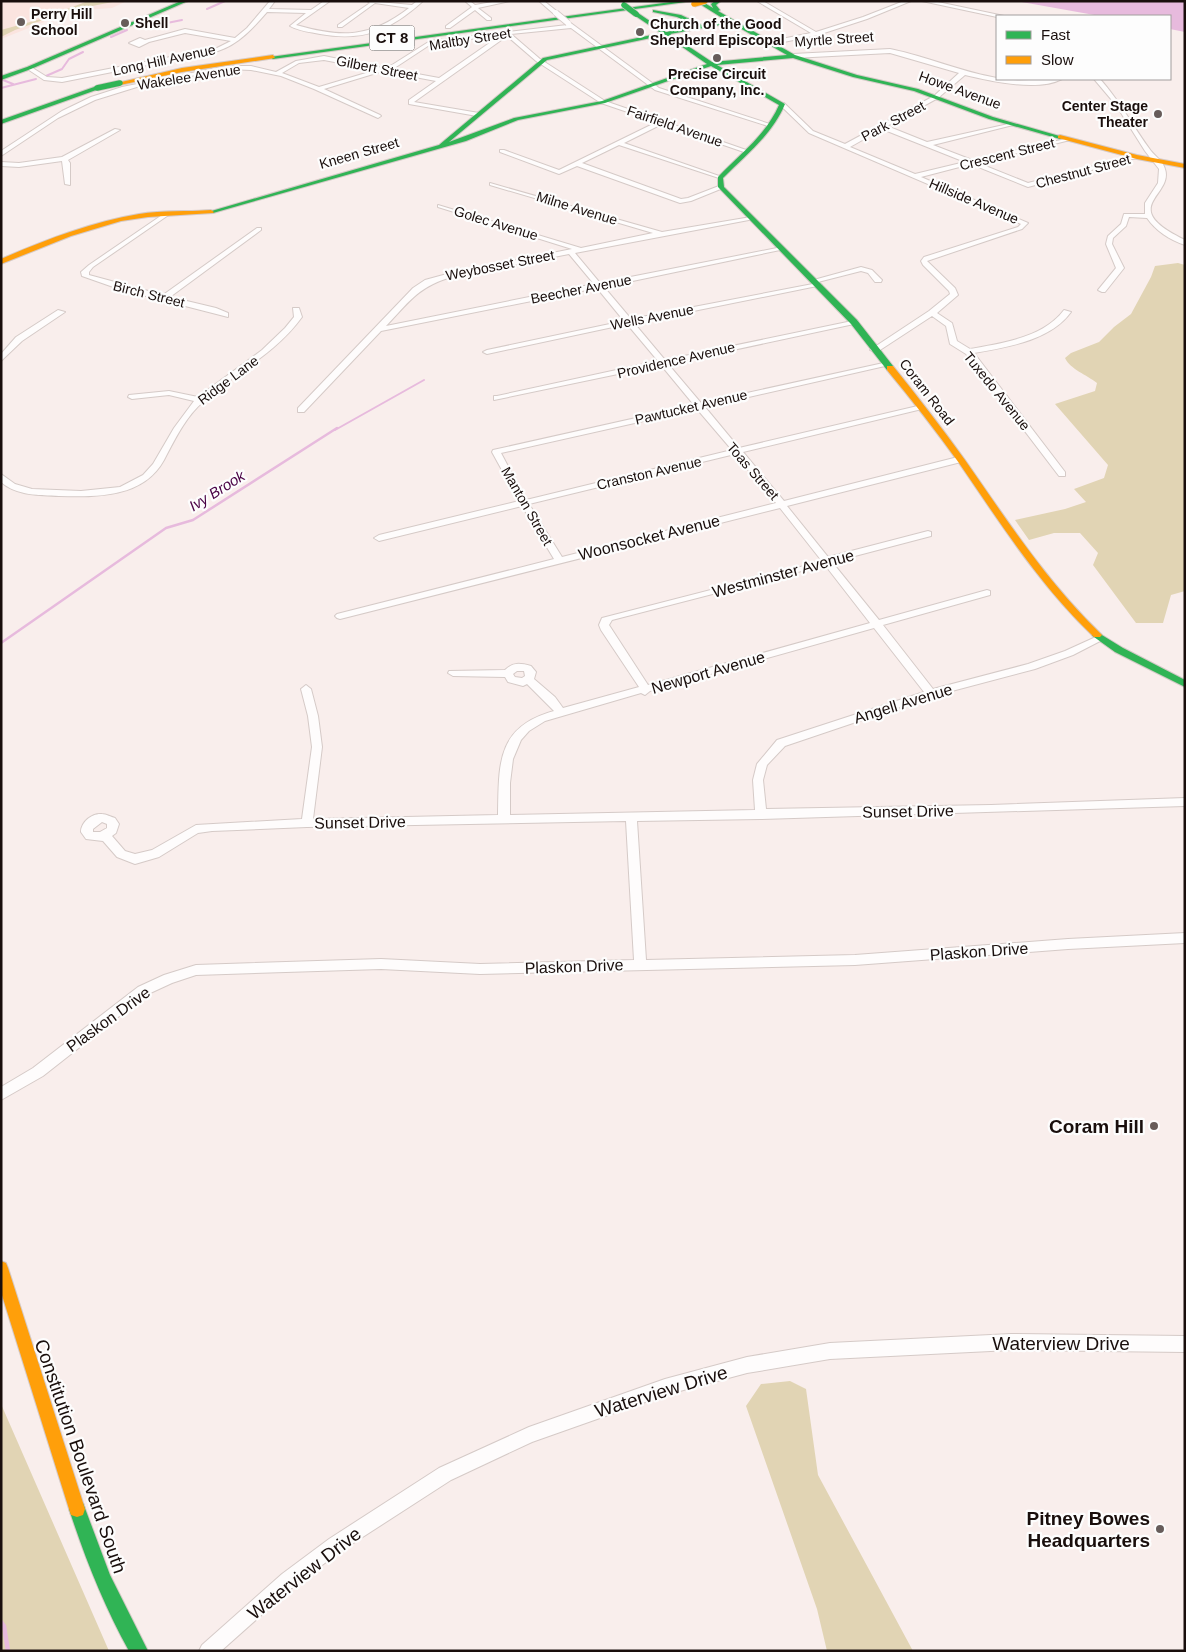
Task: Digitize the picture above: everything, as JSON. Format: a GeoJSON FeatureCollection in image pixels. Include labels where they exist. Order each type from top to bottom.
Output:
{"type":"FeatureCollection","features":[{"type":"Feature","properties":{"kind":"main road"},"geometry":{"type":"LineString","coordinates":[[1,78],[186,1]]}},
{"type":"Feature","properties":{"kind":"main road","name":"CT 8"},"geometry":{"type":"LineString","coordinates":[[116,85],[196,64],[672,1]]}},
{"type":"Feature","properties":{"kind":"main road"},"geometry":{"type":"LineString","coordinates":[[697,2],[685,7],[684,13],[702,27]]}},
{"type":"Feature","properties":{"kind":"main road","name":"CT 8"},"geometry":{"type":"LineString","coordinates":[[1,116],[95,87],[116,85],[218,64],[697,2]]}},
{"type":"Feature","properties":{"kind":"main road","name":"Howe Avenue"},"geometry":{"type":"LineString","coordinates":[[697,2],[718,6],[733,21],[792,56],[855,76],[899,85],[1011,124],[1137,157],[1185,166]]}},
{"type":"Feature","properties":{"kind":"main road","name":"Howe Avenue"},"geometry":{"type":"LineString","coordinates":[[697,2],[723,18],[733,21]]}},
{"type":"Feature","properties":{"kind":"main road"},"geometry":{"type":"LineString","coordinates":[[621,3],[711,64],[782,104],[770,125],[720,183]]}},
{"type":"Feature","properties":{"kind":"main road"},"geometry":{"type":"LineString","coordinates":[[587,16],[657,11],[679,16],[702,27]]}},
{"type":"Feature","properties":{"kind":"main road","name":"Kneen Street"},"geometry":{"type":"LineString","coordinates":[[1,262],[68,233],[139,216],[210,212],[440,146],[541,62],[557,55],[733,21]]}},
{"type":"Feature","properties":{"kind":"main road","name":"Myrtle Street"},"geometry":{"type":"LineString","coordinates":[[440,146],[457,143],[516,120],[604,102],[711,64],[792,56]]}},
{"type":"Feature","properties":{"kind":"main road","name":"CT 8"},"geometry":{"type":"LineString","coordinates":[[1,122],[95,87]]}},
{"type":"Feature","properties":{"kind":"main road","name":"Coram Road"},"geometry":{"type":"LineString","coordinates":[[720,183],[751,218],[854,322],[874,350],[944,437],[1000,520],[1050,584],[1085,624],[1119,650],[1185,684]]}},
{"type":"Feature","properties":{"kind":"main road","name":"Constitution Boulevard South"},"geometry":{"type":"LineString","coordinates":[[1,1268],[84,1531],[117,1612],[139,1651]]}},
{"type":"Feature","properties":{"kind":"street","name":"Long Hill Avenue"},"geometry":{"type":"LineString","coordinates":[[28,68],[46,79],[58,81],[210,52],[227,46],[236,40],[254,24],[273,1]]}},
{"type":"Feature","properties":{"kind":"street"},"geometry":{"type":"LineString","coordinates":[[328,1],[293,26],[345,35],[379,30],[421,1]]}},
{"type":"Feature","properties":{"kind":"street"},"geometry":{"type":"LineString","coordinates":[[370,1],[412,7]]}},
{"type":"Feature","properties":{"kind":"street"},"geometry":{"type":"LineString","coordinates":[[467,1],[489,19]]}},
{"type":"Feature","properties":{"kind":"street","name":"Maltby Street"},"geometry":{"type":"LineString","coordinates":[[448,27],[475,7],[508,1]]}},
{"type":"Feature","properties":{"kind":"street"},"geometry":{"type":"LineString","coordinates":[[541,1],[653,86],[770,125]]}},
{"type":"Feature","properties":{"kind":"street"},"geometry":{"type":"LineString","coordinates":[[759,1],[816,34]]}},
{"type":"Feature","properties":{"kind":"street"},"geometry":{"type":"LineString","coordinates":[[769,43],[816,34],[909,1]]}},
{"type":"Feature","properties":{"kind":"street"},"geometry":{"type":"LineString","coordinates":[[924,1],[996,15]]}},
{"type":"Feature","properties":{"kind":"street"},"geometry":{"type":"LineString","coordinates":[[340,26],[374,2]]}},
{"type":"Feature","properties":{"kind":"street"},"geometry":{"type":"LineString","coordinates":[[266,10],[311,12]]}},
{"type":"Feature","properties":{"kind":"street","name":"Maltby Street"},"geometry":{"type":"LineString","coordinates":[[317,89],[394,66],[430,43],[570,24]]}},
{"type":"Feature","properties":{"kind":"street"},"geometry":{"type":"LineString","coordinates":[[146,41],[185,31],[236,40]]}},
{"type":"Feature","properties":{"kind":"street"},"geometry":{"type":"LineString","coordinates":[[477,114],[416,104],[411,103],[411,101],[507,33]]}},
{"type":"Feature","properties":{"kind":"street","name":"Fairfield Avenue"},"geometry":{"type":"LineString","coordinates":[[507,33],[541,62],[604,102],[746,151]]}},
{"type":"Feature","properties":{"kind":"street","name":"Myrtle Street"},"geometry":{"type":"LineString","coordinates":[[792,56],[896,51],[963,73],[996,78]]}},
{"type":"Feature","properties":{"kind":"street","name":"Gilbert Street"},"geometry":{"type":"LineString","coordinates":[[276,74],[298,62],[315,58],[333,58],[439,80]]}},
{"type":"Feature","properties":{"kind":"street"},"geometry":{"type":"LineString","coordinates":[[176,84],[187,80],[233,72],[240,68]]}},
{"type":"Feature","properties":{"kind":"street","name":"Wakelee Avenue"},"geometry":{"type":"LineString","coordinates":[[116,85],[201,72],[254,68],[345,99],[378,116]]}},
{"type":"Feature","properties":{"kind":"street","name":"Park Street"},"geometry":{"type":"LineString","coordinates":[[845,147],[936,97],[963,73]]}},
{"type":"Feature","properties":{"kind":"street","name":"Long Hill Avenue"},"geometry":{"type":"LineString","coordinates":[[96,74],[116,85]]}},
{"type":"Feature","properties":{"kind":"street","name":"Myrtle Street"},"geometry":{"type":"LineString","coordinates":[[1009,80],[1052,80]]}},
{"type":"Feature","properties":{"kind":"street"},"geometry":{"type":"LineString","coordinates":[[1097,80],[1115,98],[1156,161],[1162,167],[1163,179],[1148,203],[1150,216],[1166,232],[1185,243]]}},
{"type":"Feature","properties":{"kind":"street","name":"Long Hill Avenue"},"geometry":{"type":"LineString","coordinates":[[1,154],[64,112],[116,85]]}},
{"type":"Feature","properties":{"kind":"street","name":"Hillside Avenue"},"geometry":{"type":"LineString","coordinates":[[782,104],[812,132],[1024,223],[1020,228],[926,258],[924,264],[952,290],[954,295],[932,313],[874,350]]}},
{"type":"Feature","properties":{"kind":"street"},"geometry":{"type":"LineString","coordinates":[[502,151],[559,172],[621,144],[662,122]]}},
{"type":"Feature","properties":{"kind":"street"},"geometry":{"type":"LineString","coordinates":[[928,144],[1011,124]]}},
{"type":"Feature","properties":{"kind":"street"},"geometry":{"type":"LineString","coordinates":[[883,127],[972,162]]}},
{"type":"Feature","properties":{"kind":"street"},"geometry":{"type":"LineString","coordinates":[[1,164],[19,165],[64,159],[117,130]]}},
{"type":"Feature","properties":{"kind":"street","name":"Crescent Street"},"geometry":{"type":"LineString","coordinates":[[916,176],[1068,138]]}},
{"type":"Feature","properties":{"kind":"street"},"geometry":{"type":"LineString","coordinates":[[621,144],[720,183]]}},
{"type":"Feature","properties":{"kind":"street","name":"Chestnut Street"},"geometry":{"type":"LineString","coordinates":[[972,162],[1028,185],[1137,157]]}},
{"type":"Feature","properties":{"kind":"street"},"geometry":{"type":"LineString","coordinates":[[64,159],[67,163],[68,184]]}},
{"type":"Feature","properties":{"kind":"street"},"geometry":{"type":"LineString","coordinates":[[578,164],[680,201],[689,200],[720,183]]}},
{"type":"Feature","properties":{"kind":"street","name":"Milne Avenue"},"geometry":{"type":"LineString","coordinates":[[492,184],[661,234]]}},
{"type":"Feature","properties":{"kind":"street","name":"Golec Avenue"},"geometry":{"type":"LineString","coordinates":[[440,206],[575,251]]}},
{"type":"Feature","properties":{"kind":"street","name":"Birch Street"},"geometry":{"type":"LineString","coordinates":[[165,215],[91,266],[85,272],[86,276],[94,280],[165,297],[225,315]]}},
{"type":"Feature","properties":{"kind":"street"},"geometry":{"type":"LineString","coordinates":[[1102,290],[1120,268],[1109,244],[1110,237],[1124,225],[1126,215],[1150,216]]}},
{"type":"Feature","properties":{"kind":"street","name":"Weybosset Street"},"geometry":{"type":"LineString","coordinates":[[301,410],[416,290],[436,278],[751,218]]}},
{"type":"Feature","properties":{"kind":"street"},"geometry":{"type":"LineString","coordinates":[[165,297],[258,229]]}},
{"type":"Feature","properties":{"kind":"street","name":"Beecher Avenue"},"geometry":{"type":"LineString","coordinates":[[380,329],[782,249]]}},
{"type":"Feature","properties":{"kind":"street","name":"Toas Street"},"geometry":{"type":"LineString","coordinates":[[575,251],[597,286],[782,505],[931,693]]}},
{"type":"Feature","properties":{"kind":"street","name":"Wells Avenue"},"geometry":{"type":"LineString","coordinates":[[487,352],[816,283],[861,269],[870,271],[878,280]]}},
{"type":"Feature","properties":{"kind":"street","name":"Ridge Lane"},"geometry":{"type":"LineString","coordinates":[[1,477],[6,484],[17,489],[32,492],[92,494],[123,489],[146,476],[156,466],[178,427],[200,400],[278,342],[298,317],[296,310]]}},
{"type":"Feature","properties":{"kind":"street"},"geometry":{"type":"LineString","coordinates":[[1,359],[19,339],[60,312]]}},
{"type":"Feature","properties":{"kind":"street"},"geometry":{"type":"LineString","coordinates":[[969,352],[1028,338],[1049,328],[1066,316],[1068,312]]}},
{"type":"Feature","properties":{"kind":"street","name":"Tuxedo Avenue"},"geometry":{"type":"LineString","coordinates":[[932,313],[949,325],[953,342],[969,352],[1062,474]]}},
{"type":"Feature","properties":{"kind":"street","name":"Providence Avenue"},"geometry":{"type":"LineString","coordinates":[[497,398],[854,322]]}},
{"type":"Feature","properties":{"kind":"street","name":"Pawtucket Avenue"},"geometry":{"type":"LineString","coordinates":[[496,452],[885,364]]}},
{"type":"Feature","properties":{"kind":"street"},"geometry":{"type":"LineString","coordinates":[[132,397],[169,393],[200,400]]}},
{"type":"Feature","properties":{"kind":"street","name":"Cranston Avenue"},"geometry":{"type":"LineString","coordinates":[[379,538],[524,502],[737,453],[919,407]]}},
{"type":"Feature","properties":{"kind":"street","name":"Manton Street"},"geometry":{"type":"LineString","coordinates":[[496,452],[558,559]]}},
{"type":"Feature","properties":{"kind":"street","name":"Woonsocket Avenue"},"geometry":{"type":"LineString","coordinates":[[340,616],[558,559],[958,460]]}},
{"type":"Feature","properties":{"kind":"street","name":"Westminster Avenue"},"geometry":{"type":"LineString","coordinates":[[645,691],[643,684],[615,645],[604,625],[605,620],[815,566],[826,561],[928,534]]}},
{"type":"Feature","properties":{"kind":"street","name":"Newport Avenue"},"geometry":{"type":"LineString","coordinates":[[504,819],[506,758],[514,740],[525,727],[542,718],[645,691],[987,593]]}},
{"type":"Feature","properties":{"kind":"street","name":"Angell Avenue"},"geometry":{"type":"LineString","coordinates":[[761,815],[758,780],[762,764],[773,749],[781,743],[931,693],[1031,667],[1069,653],[1101,638]]}},
{"type":"Feature","properties":{"kind":"street"},"geometry":{"type":"LineString","coordinates":[[453,673],[508,674],[515,682],[523,682],[528,679],[551,700],[561,713]]}},
{"type":"Feature","properties":{"kind":"street"},"geometry":{"type":"LineString","coordinates":[[306,689],[313,716],[317,747],[307,823]]}},
{"type":"Feature","properties":{"kind":"street","name":"Sunset Drive"},"geometry":{"type":"LineString","coordinates":[[106,835],[121,854],[135,859],[155,854],[196,829],[307,823],[761,815],[1185,802]]}},
{"type":"Feature","properties":{"kind":"street"},"geometry":{"type":"LineString","coordinates":[[631,817],[640,965]]}},
{"type":"Feature","properties":{"kind":"street","name":"Plaskon Drive"},"geometry":{"type":"LineString","coordinates":[[1,1094],[38,1072],[142,990],[196,970],[381,964],[480,969],[855,960],[1068,944],[1185,938]]}},
{"type":"Feature","properties":{"kind":"street","name":"Waterview Drive"},"geometry":{"type":"LineString","coordinates":[[208,1651],[288,1580],[335,1545],[445,1474],[529,1435],[665,1387],[747,1365],[830,1351],[1012,1342],[1185,1344]]}},
{"type":"Feature","properties":{"kind":"shaded area","name":"Perry Hill School"},"geometry":{"type":"Polygon","coordinates":[[[1,1],[127,1],[112,8],[72,11],[1,39],[1,1]]]}},
{"type":"Feature","properties":{"kind":"shaded area"},"geometry":{"type":"Polygon","coordinates":[[[88,1],[118,1],[71,10],[1,37],[1,30],[41,19],[88,1]]]}},
{"type":"Feature","properties":{"kind":"shaded area"},"geometry":{"type":"Polygon","coordinates":[[[1016,1],[1185,1],[1185,32],[1171,29],[1171,15],[1094,15],[1016,1]]]}},
{"type":"Feature","properties":{"kind":"shaded area"},"geometry":{"type":"Polygon","coordinates":[[[1178,263],[1185,265],[1185,591],[1171,595],[1163,623],[1136,623],[1093,565],[1098,553],[1080,533],[1054,533],[1029,540],[1015,520],[1065,509],[1086,502],[1074,489],[1104,478],[1108,465],[1055,404],[1095,391],[1097,383],[1075,369],[1065,358],[1071,353],[1099,342],[1131,314],[1155,266],[1178,263]]]}},
{"type":"Feature","properties":{"kind":"shaded area"},"geometry":{"type":"Polygon","coordinates":[[[790,1381],[806,1389],[818,1475],[913,1651],[827,1651],[817,1609],[746,1406],[761,1384],[790,1381]]]}},
{"type":"Feature","properties":{"kind":"shaded area"},"geometry":{"type":"Polygon","coordinates":[[[1,1404],[109,1651],[1,1651],[1,1404]]]}},
{"type":"Feature","properties":{"kind":"waterway"},"geometry":{"type":"LineString","coordinates":[[207,9],[225,1]]}},
{"type":"Feature","properties":{"kind":"waterway"},"geometry":{"type":"LineString","coordinates":[[162,24],[182,20]]}},
{"type":"Feature","properties":{"kind":"waterway"},"geometry":{"type":"LineString","coordinates":[[111,37],[127,30]]}},
{"type":"Feature","properties":{"kind":"waterway"},"geometry":{"type":"LineString","coordinates":[[46,76],[62,69],[69,59],[83,52]]}},
{"type":"Feature","properties":{"kind":"waterway"},"geometry":{"type":"LineString","coordinates":[[1,88],[36,79]]}},
{"type":"Feature","properties":{"kind":"waterway"},"geometry":{"type":"LineString","coordinates":[[3,80],[13,84]]}},
{"type":"Feature","properties":{"kind":"waterway","name":"Ivy Brook"},"geometry":{"type":"LineString","coordinates":[[335,430],[424,380]]}},
{"type":"Feature","properties":{"kind":"waterway","name":"Ivy Brook"},"geometry":{"type":"LineString","coordinates":[[1,643],[166,528],[193,520],[337,428]]}},
{"type":"Feature","properties":{"kind":"waterway","name":"Ivy Brook"},"geometry":{"type":"LineString","coordinates":[[1,1622],[4,1626],[8,1651]]}},
{"type":"Feature","properties":{"kind":"traffic: fast"},"geometry":{"type":"LineString","coordinates":[[1,78],[29,68],[186,1]]}},
{"type":"Feature","properties":{"kind":"traffic: fast"},"geometry":{"type":"LineString","coordinates":[[273,57],[691,1]]}},
{"type":"Feature","properties":{"kind":"traffic: fast"},"geometry":{"type":"LineString","coordinates":[[697,1],[793,56],[855,76],[916,90],[991,118],[1060,137]]}},
{"type":"Feature","properties":{"kind":"traffic: fast"},"geometry":{"type":"LineString","coordinates":[[717,10],[713,5],[719,1]]}},
{"type":"Feature","properties":{"kind":"traffic: fast"},"geometry":{"type":"LineString","coordinates":[[624,5],[636,14]]}},
{"type":"Feature","properties":{"kind":"traffic: fast"},"geometry":{"type":"LineString","coordinates":[[655,11],[679,16],[702,27]]}},
{"type":"Feature","properties":{"kind":"traffic: fast"},"geometry":{"type":"LineString","coordinates":[[636,14],[711,64],[782,104],[764,135],[720,178],[721,187],[854,322],[890,368]]}},
{"type":"Feature","properties":{"kind":"traffic: fast"},"geometry":{"type":"LineString","coordinates":[[211,212],[441,146],[545,59],[600,46],[733,21]]}},
{"type":"Feature","properties":{"kind":"traffic: fast"},"geometry":{"type":"LineString","coordinates":[[443,146],[464,140],[516,119],[603,102],[711,64],[793,56]]}},
{"type":"Feature","properties":{"kind":"traffic: fast"},"geometry":{"type":"LineString","coordinates":[[97,88],[120,83]]}},
{"type":"Feature","properties":{"kind":"traffic: fast"},"geometry":{"type":"LineString","coordinates":[[1,122],[97,88]]}},
{"type":"Feature","properties":{"kind":"traffic: fast"},"geometry":{"type":"LineString","coordinates":[[1097,635],[1119,650],[1185,684]]}},
{"type":"Feature","properties":{"kind":"traffic: fast"},"geometry":{"type":"LineString","coordinates":[[77,1509],[104,1581],[139,1651]]}},
{"type":"Feature","properties":{"kind":"traffic: slow"},"geometry":{"type":"LineString","coordinates":[[694,4],[705,1]]}},
{"type":"Feature","properties":{"kind":"traffic: slow"},"geometry":{"type":"LineString","coordinates":[[120,83],[182,70],[273,57]]}},
{"type":"Feature","properties":{"kind":"traffic: slow"},"geometry":{"type":"LineString","coordinates":[[1060,137],[1137,157],[1185,166]]}},
{"type":"Feature","properties":{"kind":"traffic: slow"},"geometry":{"type":"LineString","coordinates":[[1,262],[68,234],[121,219],[148,215],[211,212]]}},
{"type":"Feature","properties":{"kind":"traffic: slow"},"geometry":{"type":"LineString","coordinates":[[890,368],[944,437],[1034,566],[1053,590],[1097,635]]}},
{"type":"Feature","properties":{"kind":"traffic: slow"},"geometry":{"type":"LineString","coordinates":[[1,1268],[77,1509]]}},
{"type":"Feature","properties":{"kind":"place","name":"Perry Hill School"},"geometry":{"type":"Point","coordinates":[21,22]}},
{"type":"Feature","properties":{"kind":"place","name":"Shell"},"geometry":{"type":"Point","coordinates":[125,23]}},
{"type":"Feature","properties":{"kind":"place","name":"Church of the Good Shepherd Episcopal"},"geometry":{"type":"Point","coordinates":[640,32]}},
{"type":"Feature","properties":{"kind":"place","name":"Precise Circuit Company, Inc."},"geometry":{"type":"Point","coordinates":[717,58]}},
{"type":"Feature","properties":{"kind":"place","name":"Center Stage Theater"},"geometry":{"type":"Point","coordinates":[1158,114]}},
{"type":"Feature","properties":{"kind":"place","name":"Coram Hill"},"geometry":{"type":"Point","coordinates":[1154,1126]}},
{"type":"Feature","properties":{"kind":"place","name":"Pitney Bowes Headquarters"},"geometry":{"type":"Point","coordinates":[1160,1529]}}]}
